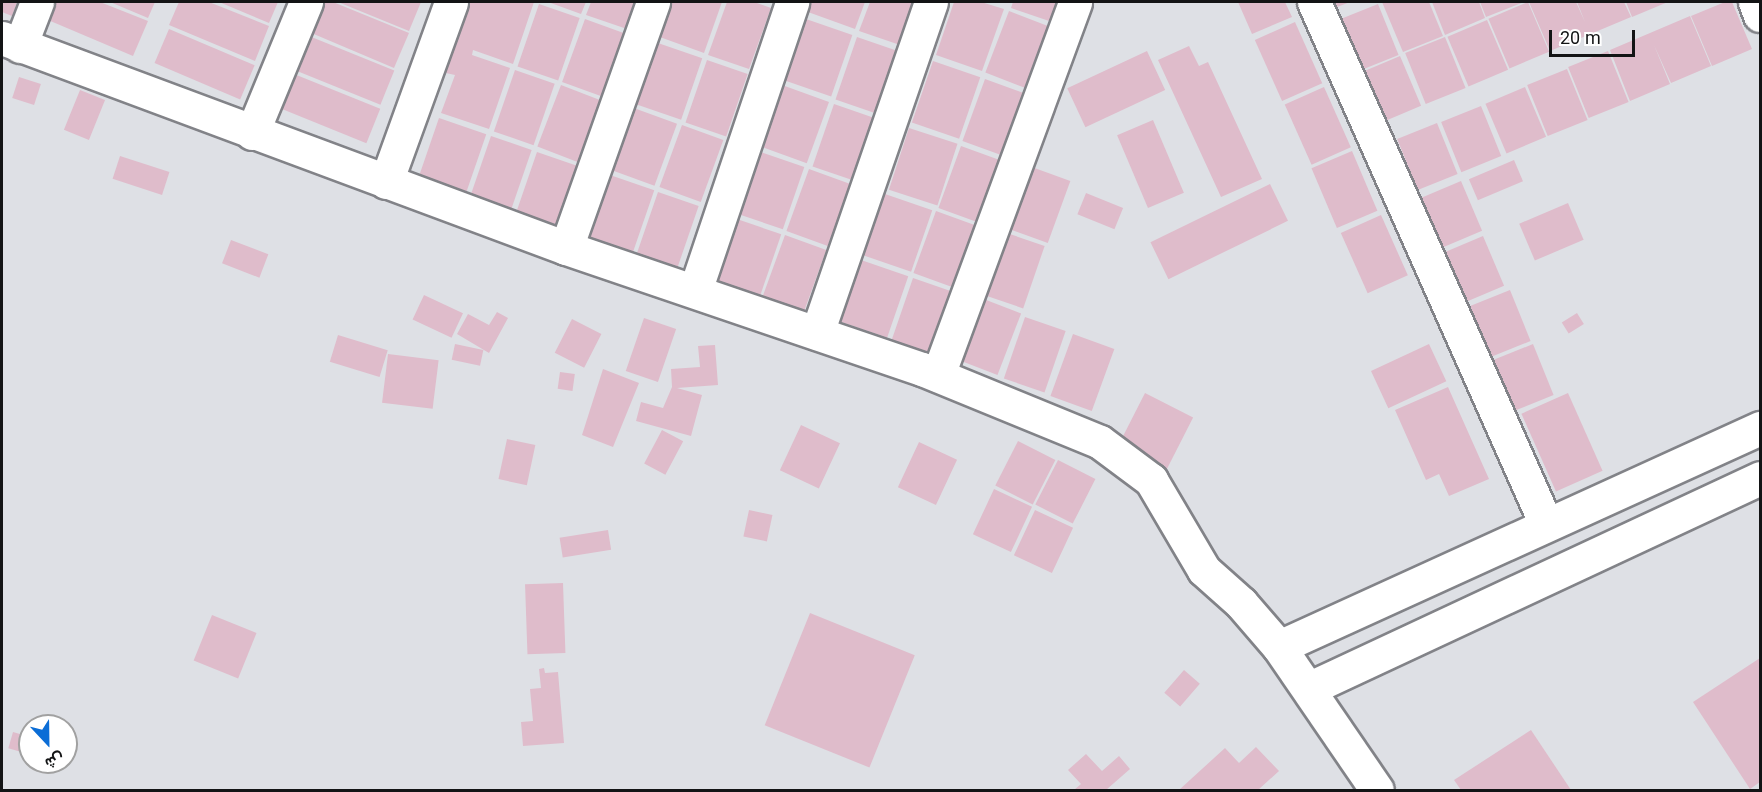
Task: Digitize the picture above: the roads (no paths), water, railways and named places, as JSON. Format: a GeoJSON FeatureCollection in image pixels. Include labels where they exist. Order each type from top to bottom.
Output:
{"type":"FeatureCollection","features":[{"type":"Feature","properties":{"kind":"street"},"geometry":{"type":"LineString","coordinates":[[38,2],[11,42],[566,248],[938,375],[1100,442],[1130,461],[1151,480],[1204,570],[1241,603],[1279,647],[1310,688],[1377,790]]}},
{"type":"Feature","properties":{"kind":"street"},"geometry":{"type":"LineString","coordinates":[[252,132],[306,2]]}},
{"type":"Feature","properties":{"kind":"street"},"geometry":{"type":"LineString","coordinates":[[386,182],[451,2]]}},
{"type":"Feature","properties":{"kind":"street"},"geometry":{"type":"LineString","coordinates":[[566,248],[653,2]]}},
{"type":"Feature","properties":{"kind":"street"},"geometry":{"type":"LineString","coordinates":[[695,291],[792,2]]}},
{"type":"Feature","properties":{"kind":"street"},"geometry":{"type":"LineString","coordinates":[[817,333],[931,2]]}},
{"type":"Feature","properties":{"kind":"street"},"geometry":{"type":"LineString","coordinates":[[938,375],[1075,2]]}},
{"type":"Feature","properties":{"kind":"street"},"geometry":{"type":"LineString","coordinates":[[1314,2],[1546,524]]}},
{"type":"Feature","properties":{"kind":"street"},"geometry":{"type":"LineString","coordinates":[[1755,2],[1761,15]]}},
{"type":"Feature","properties":{"kind":"street"},"geometry":{"type":"LineString","coordinates":[[1279,647],[1761,428]]}},
{"type":"Feature","properties":{"kind":"street"},"geometry":{"type":"LineString","coordinates":[[1310,688],[1761,478]]}}]}
